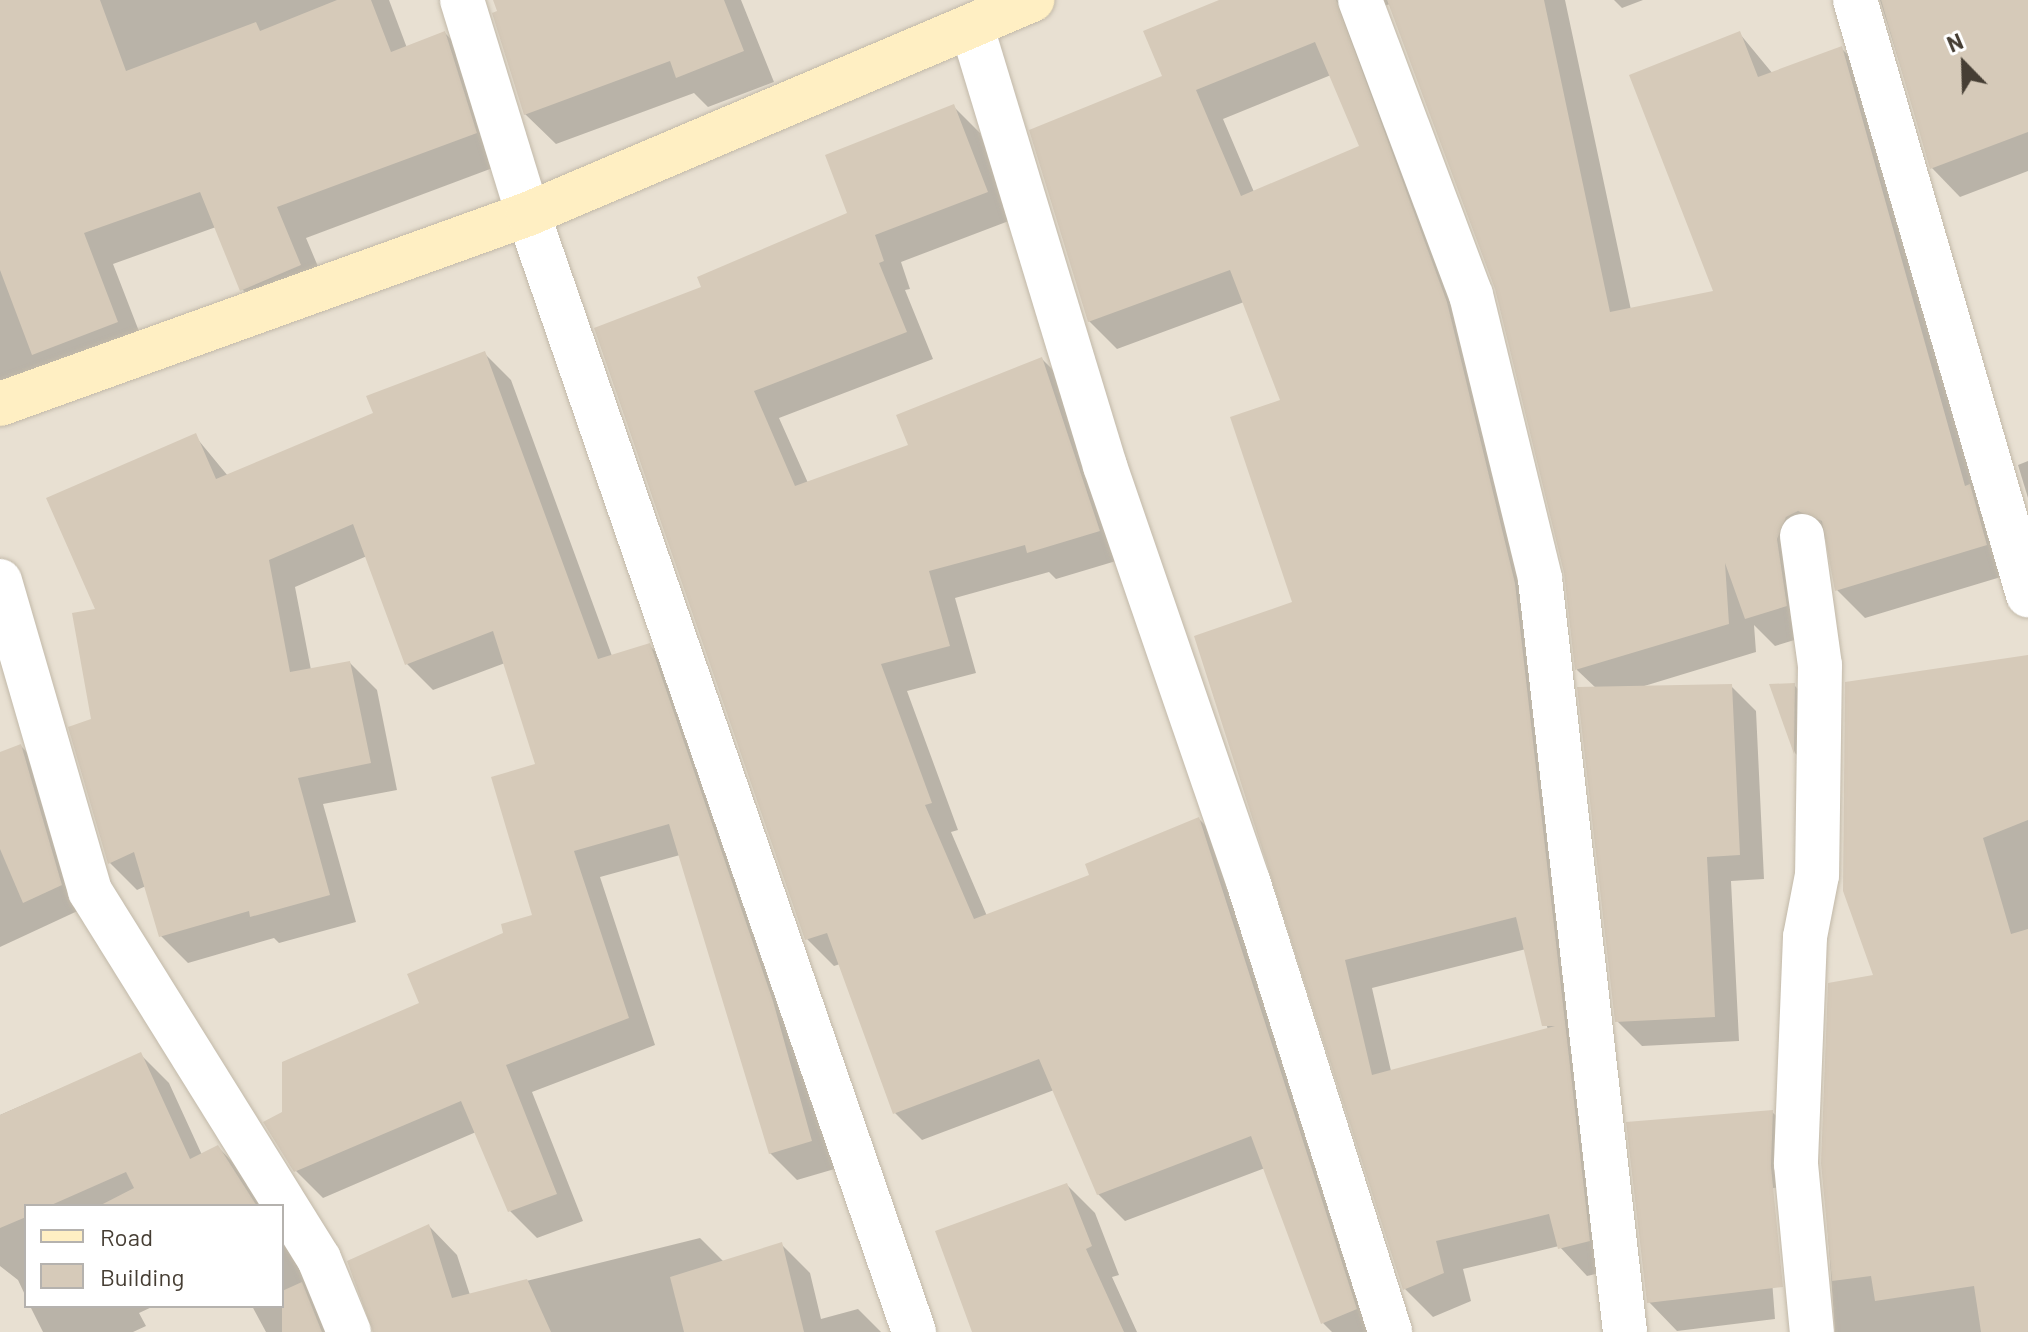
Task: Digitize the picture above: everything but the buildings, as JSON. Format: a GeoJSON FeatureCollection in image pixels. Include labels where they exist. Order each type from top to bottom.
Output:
{"type":"FeatureCollection","features":[{"type":"Feature","properties":{"kind":"street"},"geometry":{"type":"LineString","coordinates":[[462,0],[528,214],[914,1332]]}},
{"type":"Feature","properties":{"kind":"street"},"geometry":{"type":"LineString","coordinates":[[0,404],[528,214],[1032,0]]}},
{"type":"Feature","properties":{"kind":"street"},"geometry":{"type":"LineString","coordinates":[[1360,0],[1471,295],[1540,579],[1625,1332]]}},
{"type":"Feature","properties":{"kind":"street"},"geometry":{"type":"LineString","coordinates":[[1855,0],[2028,595]]}},
{"type":"Feature","properties":{"kind":"street"},"geometry":{"type":"LineString","coordinates":[[972,28],[1105,466],[1248,881],[1390,1332]]}},
{"type":"Feature","properties":{"kind":"street"},"geometry":{"type":"LineString","coordinates":[[1802,536],[1820,665],[1817,875],[1805,937],[1796,1164],[1812,1332]]}},
{"type":"Feature","properties":{"kind":"street"},"geometry":{"type":"LineString","coordinates":[[0,581],[90,891],[319,1259],[349,1332]]}},
{"type":"Feature","properties":{"kind":"shaded area"},"geometry":{"type":"Polygon","coordinates":[[[0,0],[2028,0],[2028,1332],[0,1332],[0,0]]]}}]}
